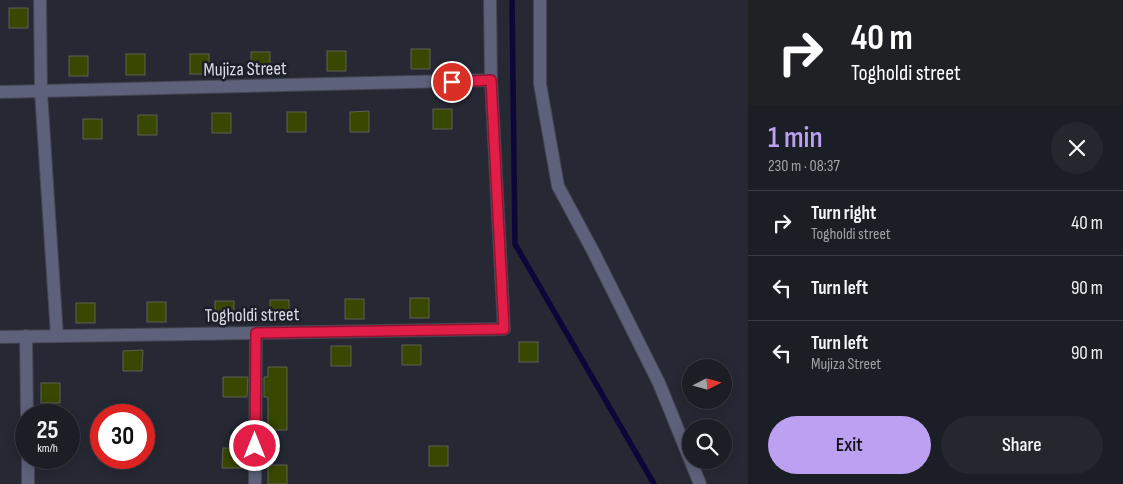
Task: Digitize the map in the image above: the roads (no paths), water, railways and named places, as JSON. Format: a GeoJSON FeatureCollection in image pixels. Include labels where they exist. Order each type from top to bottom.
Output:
{"type":"FeatureCollection","features":[{"type":"Feature","properties":{"kind":"street"},"geometry":{"type":"LineString","coordinates":[[40,0],[41,92],[57,336]]}},
{"type":"Feature","properties":{"kind":"street"},"geometry":{"type":"LineString","coordinates":[[490,0],[491,80]]}},
{"type":"Feature","properties":{"kind":"street"},"geometry":{"type":"LineString","coordinates":[[540,0],[540,84],[558,186],[659,383],[700,484]]}},
{"type":"Feature","properties":{"kind":"street","name":"Mujiza Street"},"geometry":{"type":"LineString","coordinates":[[0,92],[491,80]]}},
{"type":"Feature","properties":{"kind":"street","name":"Togholdi street"},"geometry":{"type":"LineString","coordinates":[[0,337],[504,329],[491,80]]}},
{"type":"Feature","properties":{"kind":"street"},"geometry":{"type":"LineString","coordinates":[[255,484],[256,333]]}},
{"type":"Feature","properties":{"kind":"street"},"geometry":{"type":"LineString","coordinates":[[26,336],[27,404]]}},
{"type":"Feature","properties":{"kind":"street"},"geometry":{"type":"LineString","coordinates":[[28,469],[28,484]]}},
{"type":"Feature","properties":{"kind":"waterway"},"geometry":{"type":"LineString","coordinates":[[512,0],[515,244],[654,484]]}}]}
